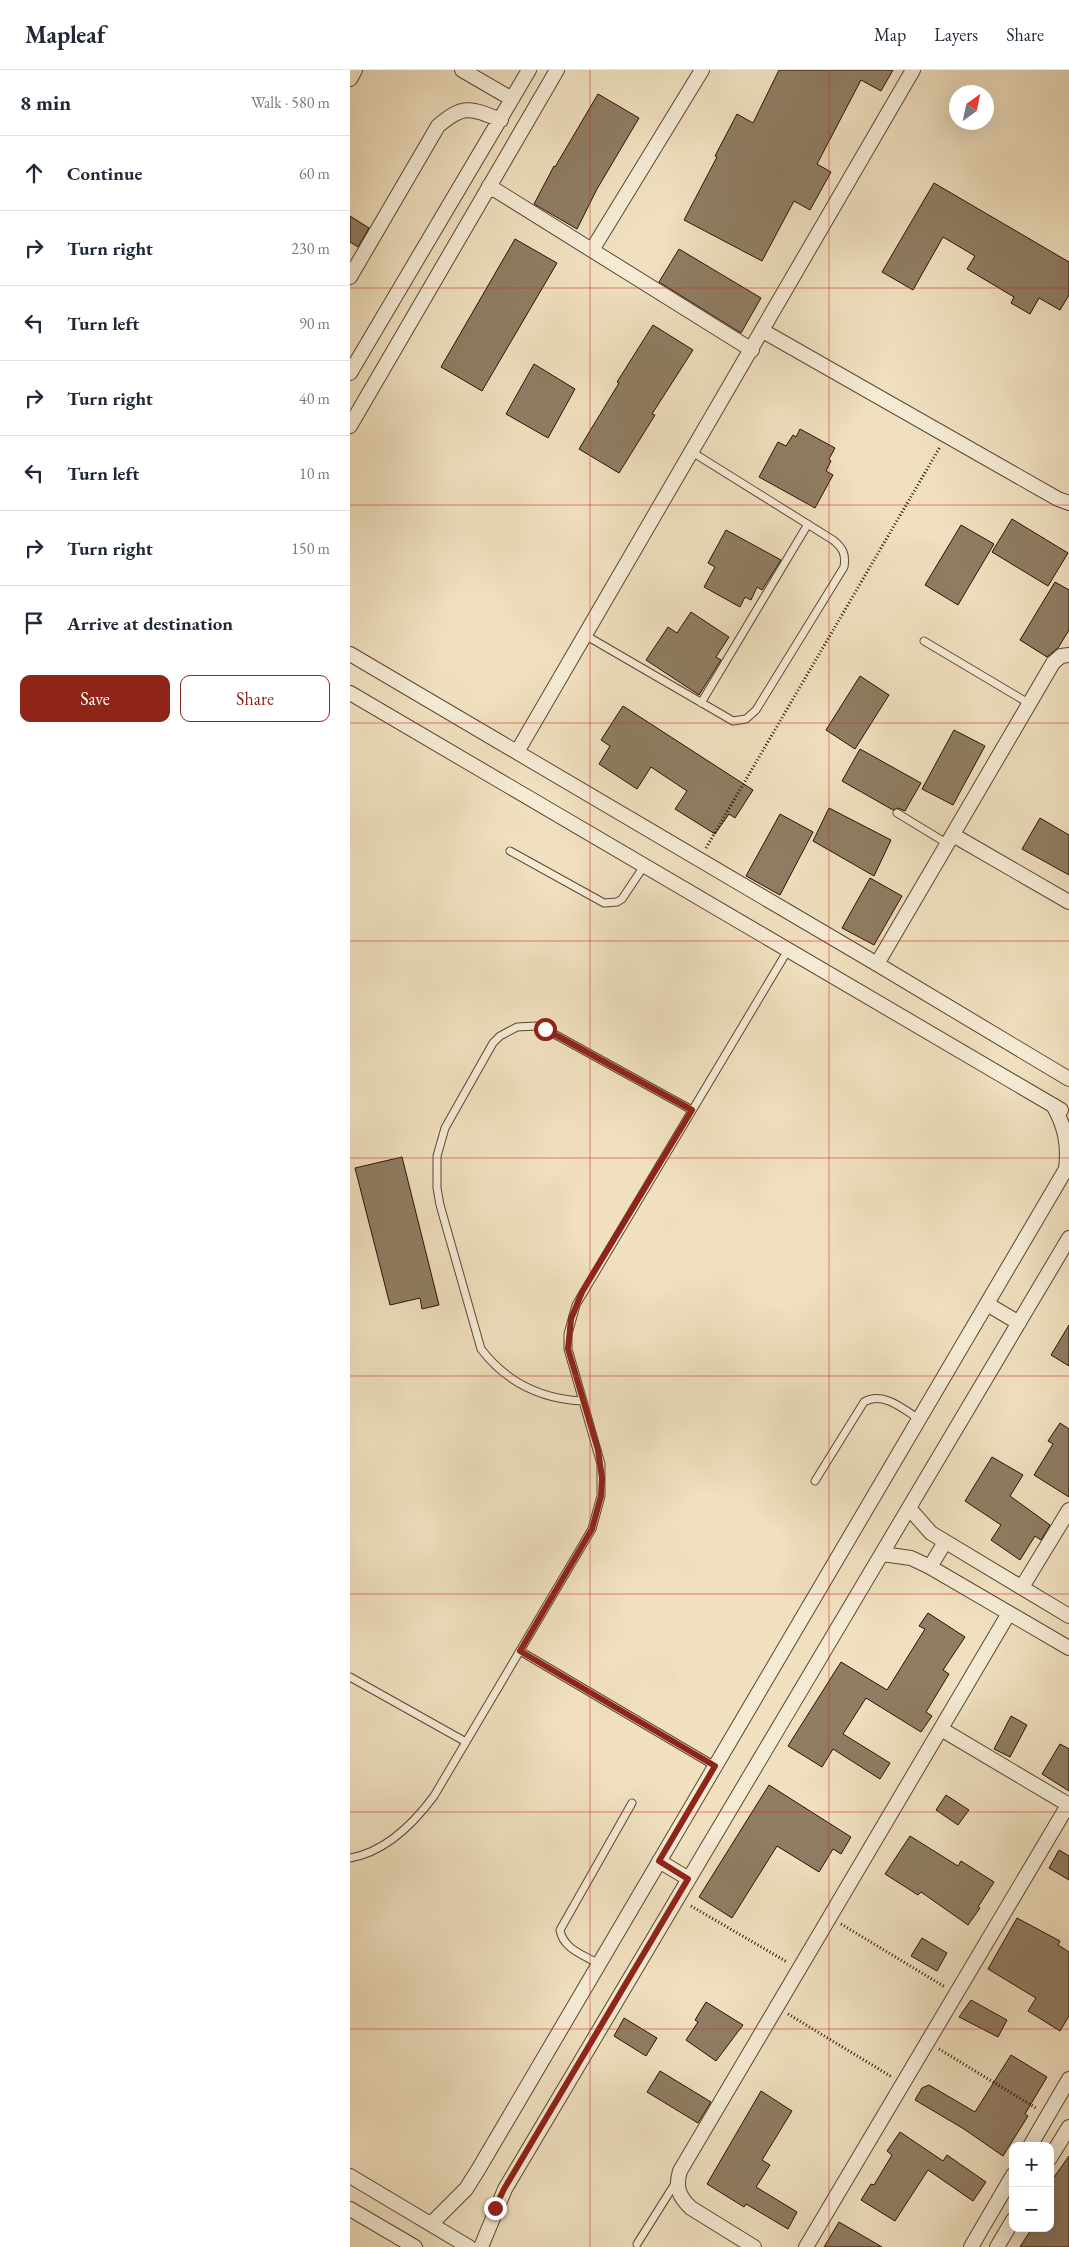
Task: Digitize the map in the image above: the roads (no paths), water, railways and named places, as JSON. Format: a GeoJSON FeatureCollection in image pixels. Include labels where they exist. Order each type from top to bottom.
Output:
{"type":"FeatureCollection","features":[{"type":"Feature","properties":{"kind":"street"},"geometry":{"type":"LineString","coordinates":[[350,79],[356,70]]}},
{"type":"Feature","properties":{"kind":"street"},"geometry":{"type":"LineString","coordinates":[[462,70],[512,99]]}},
{"type":"Feature","properties":{"kind":"street"},"geometry":{"type":"LineString","coordinates":[[350,373],[529,70]]}},
{"type":"Feature","properties":{"kind":"street"},"geometry":{"type":"LineString","coordinates":[[350,426],[557,70]]}},
{"type":"Feature","properties":{"kind":"street"},"geometry":{"type":"LineString","coordinates":[[592,250],[702,70]]}},
{"type":"Feature","properties":{"kind":"street"},"geometry":{"type":"LineString","coordinates":[[517,752],[913,70]]}},
{"type":"Feature","properties":{"kind":"street"},"geometry":{"type":"LineString","coordinates":[[350,277],[438,126],[453,113],[473,109],[501,120]]}},
{"type":"Feature","properties":{"kind":"street"},"geometry":{"type":"LineString","coordinates":[[489,186],[752,350]]}},
{"type":"Feature","properties":{"kind":"street"},"geometry":{"type":"LineString","coordinates":[[431,237],[452,250]]}},
{"type":"Feature","properties":{"kind":"street"},"geometry":{"type":"LineString","coordinates":[[763,331],[1058,499],[1069,503]]}},
{"type":"Feature","properties":{"kind":"street"},"geometry":{"type":"LineString","coordinates":[[350,654],[1069,1079]]}},
{"type":"Feature","properties":{"kind":"street"},"geometry":{"type":"LineString","coordinates":[[877,964],[1054,663],[1061,656],[1069,654]]}},
{"type":"Feature","properties":{"kind":"street"},"geometry":{"type":"LineString","coordinates":[[350,693],[1069,1115]]}},
{"type":"Feature","properties":{"kind":"street"},"geometry":{"type":"LineString","coordinates":[[951,839],[1069,902]]}},
{"type":"Feature","properties":{"kind":"street"},"geometry":{"type":"LineString","coordinates":[[431,2224],[466,2189],[478,2170],[1066,1169],[1068,1152],[1066,1135],[1061,1119],[1053,1105]]}},
{"type":"Feature","properties":{"kind":"street"},"geometry":{"type":"LineString","coordinates":[[481,2247],[504,2189],[1069,1238]]}},
{"type":"Feature","properties":{"kind":"street"},"geometry":{"type":"LineString","coordinates":[[987,1304],[1019,1323]]}},
{"type":"Feature","properties":{"kind":"street"},"geometry":{"type":"LineString","coordinates":[[909,1508],[919,1521],[945,1542],[1069,1616]]}},
{"type":"Feature","properties":{"kind":"street"},"geometry":{"type":"LineString","coordinates":[[1022,1587],[1069,1510]]}},
{"type":"Feature","properties":{"kind":"street"},"geometry":{"type":"LineString","coordinates":[[930,1567],[945,1542]]}},
{"type":"Feature","properties":{"kind":"street"},"geometry":{"type":"LineString","coordinates":[[882,1554],[911,1558],[930,1567],[1069,1648]]}},
{"type":"Feature","properties":{"kind":"street"},"geometry":{"type":"LineString","coordinates":[[754,2247],[691,2208],[680,2196],[678,2180],[680,2171],[1010,1613]]}},
{"type":"Feature","properties":{"kind":"street"},"geometry":{"type":"LineString","coordinates":[[806,2247],[1069,1805],[942,1728]]}},
{"type":"Feature","properties":{"kind":"street"},"geometry":{"type":"LineString","coordinates":[[659,1861],[688,1879]]}},
{"type":"Feature","properties":{"kind":"street"},"geometry":{"type":"LineString","coordinates":[[1032,2142],[1069,2079]]}},
{"type":"Feature","properties":{"kind":"street"},"geometry":{"type":"LineString","coordinates":[[1054,2151],[1069,2127]]}},
{"type":"Feature","properties":{"kind":"street"},"geometry":{"type":"LineString","coordinates":[[350,2176],[469,2247]]}},
{"type":"Feature","properties":{"kind":"street"},"geometry":{"type":"LineString","coordinates":[[970,2247],[1009,2182]]}},
{"type":"Feature","properties":{"kind":"street"},"geometry":{"type":"LineString","coordinates":[[350,2209],[415,2247]]}},
{"type":"Feature","properties":{"kind":"street"},"geometry":{"type":"LineString","coordinates":[[997,2247],[1009,2227]]}},
{"type":"Feature","properties":{"kind":"lane"},"geometry":{"type":"LineString","coordinates":[[586,635],[733,721],[746,719],[751,715],[844,567],[845,556],[842,547],[692,452]]}},
{"type":"Feature","properties":{"kind":"lane"},"geometry":{"type":"LineString","coordinates":[[701,703],[808,524]]}},
{"type":"Feature","properties":{"kind":"lane"},"geometry":{"type":"LineString","coordinates":[[924,641],[1030,704]]}},
{"type":"Feature","properties":{"kind":"lane"},"geometry":{"type":"LineString","coordinates":[[896,813],[951,839]]}},
{"type":"Feature","properties":{"kind":"lane"},"geometry":{"type":"LineString","coordinates":[[510,851],[604,903],[617,902],[622,899],[644,866]]}},
{"type":"Feature","properties":{"kind":"lane"},"geometry":{"type":"LineString","coordinates":[[350,1858],[383,1844],[409,1826],[434,1796],[592,1529],[601,1496],[601,1464],[568,1349],[568,1334],[576,1305],[788,950]]}},
{"type":"Feature","properties":{"kind":"lane"},"geometry":{"type":"LineString","coordinates":[[584,1401],[551,1398],[520,1385],[497,1368],[481,1349],[437,1188],[437,1156],[445,1128],[493,1043],[508,1031],[526,1026],[545,1029],[692,1110]]}},
{"type":"Feature","properties":{"kind":"lane"},"geometry":{"type":"LineString","coordinates":[[815,1481],[864,1402],[874,1398],[886,1399],[919,1419]]}},
{"type":"Feature","properties":{"kind":"lane"},"geometry":{"type":"LineString","coordinates":[[520,1651],[715,1766]]}},
{"type":"Feature","properties":{"kind":"lane"},"geometry":{"type":"LineString","coordinates":[[350,1677],[466,1742]]}},
{"type":"Feature","properties":{"kind":"lane"},"geometry":{"type":"LineString","coordinates":[[599,1964],[568,1946],[561,1937],[560,1930],[632,1803]]}},
{"type":"Feature","properties":{"kind":"lane"},"geometry":{"type":"LineString","coordinates":[[637,2244],[678,2180]]}}]}
